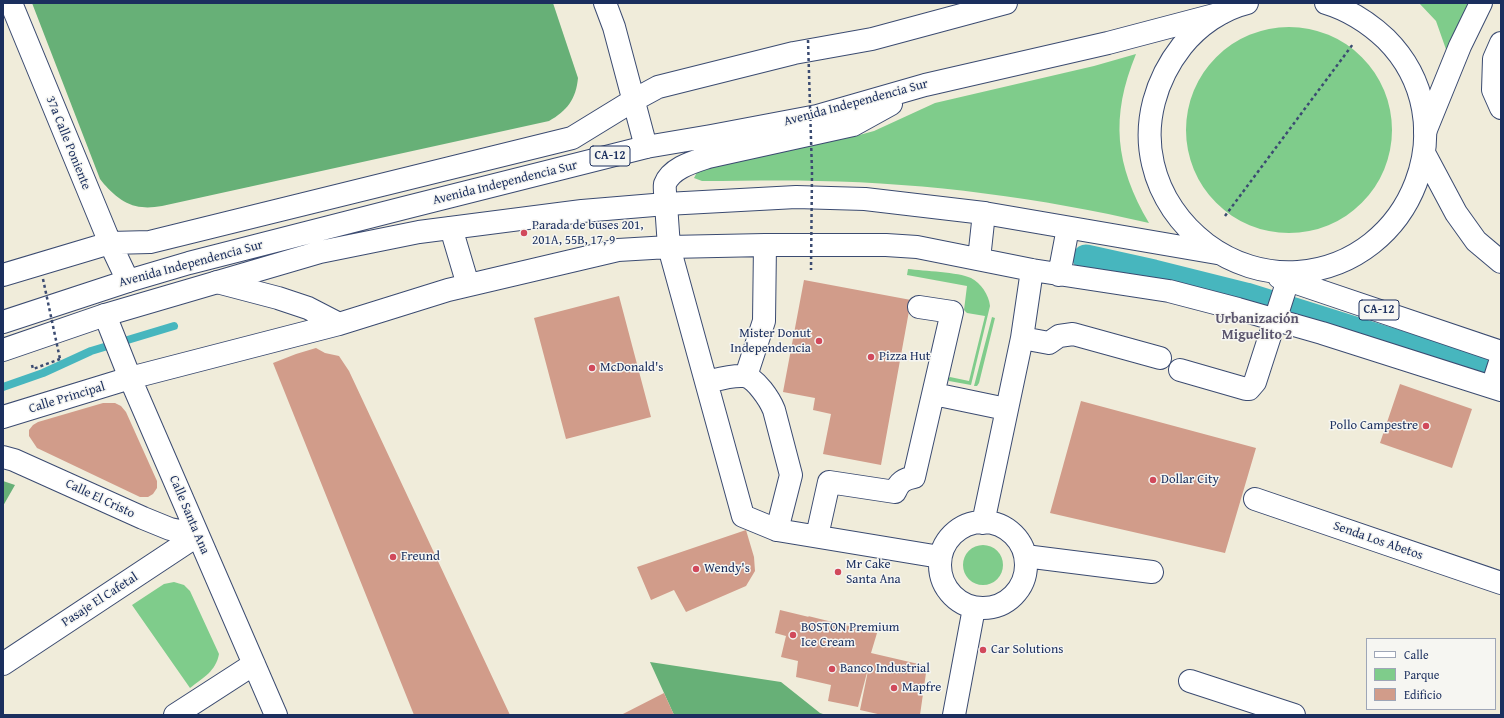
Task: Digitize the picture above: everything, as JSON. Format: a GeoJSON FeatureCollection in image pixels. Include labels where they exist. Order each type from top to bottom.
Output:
{"type":"FeatureCollection","features":[{"type":"Feature","properties":{"kind":"main road","name":"37a Calle Poniente"},"geometry":{"type":"LineString","coordinates":[[11,3],[110,243],[128,281]]}},
{"type":"Feature","properties":{"kind":"main road"},"geometry":{"type":"LineString","coordinates":[[605,3],[614,27],[646,147]]}},
{"type":"Feature","properties":{"kind":"main road"},"geometry":{"type":"LineString","coordinates":[[3,275],[110,243],[150,242],[572,138],[658,87],[794,52],[872,39],[1006,3]]}},
{"type":"Feature","properties":{"kind":"main road"},"geometry":{"type":"LineString","coordinates":[[1246,3],[1222,13],[1203,25],[1187,40],[1173,58],[1162,77],[1155,98],[1150,128],[1153,164],[1160,186],[1170,206],[1183,224],[1217,253],[1237,263],[1257,269],[1278,272],[1298,272],[1319,269],[1339,263],[1358,254],[1375,242],[1390,228],[1403,211],[1413,193],[1420,173],[1425,142],[1460,46],[1481,3]]}},
{"type":"Feature","properties":{"kind":"main road"},"geometry":{"type":"LineString","coordinates":[[1326,3],[1336,6],[1358,17],[1377,30],[1394,47],[1407,67],[1417,88],[1424,111],[1425,142],[1456,213],[1476,241],[1501,262]]}},
{"type":"Feature","properties":{"kind":"main road","name":"Avenida Independencia Sur"},"geometry":{"type":"LineString","coordinates":[[3,322],[128,281],[197,261],[646,147],[817,116],[925,85],[1108,43],[1222,13]]}},
{"type":"Feature","properties":{"kind":"main road"},"geometry":{"type":"LineString","coordinates":[[1501,43],[1494,59],[1493,90],[1501,108]]}},
{"type":"Feature","properties":{"kind":"main road"},"geometry":{"type":"LineString","coordinates":[[925,85],[853,125],[708,157],[678,169],[669,178],[665,185],[669,247],[743,516],[777,530],[940,557]]}},
{"type":"Feature","properties":{"kind":"main road","name":"Avenida Independencia Sur"},"geometry":{"type":"LineString","coordinates":[[3,350],[105,315],[320,252],[418,232],[582,211],[666,204],[796,197],[865,199],[984,213],[1217,253]]}},
{"type":"Feature","properties":{"kind":"main road"},"geometry":{"type":"LineString","coordinates":[[979,259],[984,213]]}},
{"type":"Feature","properties":{"kind":"main road"},"geometry":{"type":"LineString","coordinates":[[451,228],[468,285]]}},
{"type":"Feature","properties":{"kind":"main road"},"geometry":{"type":"LineString","coordinates":[[1059,275],[1068,228]]}},
{"type":"Feature","properties":{"kind":"main road"},"geometry":{"type":"LineString","coordinates":[[746,376],[764,321],[765,245]]}},
{"type":"Feature","properties":{"kind":"main road","name":"Calle Principal"},"geometry":{"type":"LineString","coordinates":[[3,417],[130,378],[339,324],[468,285],[618,250],[669,247],[765,245],[878,245],[917,247],[1059,275],[1168,291],[1322,333],[1496,389]]}},
{"type":"Feature","properties":{"kind":"main road","name":"CA-12"},"geometry":{"type":"LineString","coordinates":[[1257,269],[1501,352]]}},
{"type":"Feature","properties":{"kind":"main road"},"geometry":{"type":"LineString","coordinates":[[983,523],[1022,338],[1032,270]]}},
{"type":"Feature","properties":{"kind":"main road"},"geometry":{"type":"LineString","coordinates":[[1180,370],[1249,389],[1255,382],[1288,280]]}},
{"type":"Feature","properties":{"kind":"main road"},"geometry":{"type":"LineString","coordinates":[[217,282],[278,298],[308,308],[339,324]]}},
{"type":"Feature","properties":{"kind":"main road"},"geometry":{"type":"LineString","coordinates":[[817,536],[829,482],[895,492],[905,478],[914,477],[952,312],[919,307]]}},
{"type":"Feature","properties":{"kind":"main road","name":"Calle Santa Ana"},"geometry":{"type":"LineString","coordinates":[[105,315],[130,378],[276,715]]}},
{"type":"Feature","properties":{"kind":"main road"},"geometry":{"type":"LineString","coordinates":[[1022,338],[1049,343],[1059,336],[1073,334],[1160,358]]}},
{"type":"Feature","properties":{"kind":"main road"},"geometry":{"type":"LineString","coordinates":[[1496,389],[1501,359]]}},
{"type":"Feature","properties":{"kind":"main road"},"geometry":{"type":"LineString","coordinates":[[707,382],[733,376],[746,376],[761,388],[771,402],[791,475],[777,530]]}},
{"type":"Feature","properties":{"kind":"main road"},"geometry":{"type":"LineString","coordinates":[[934,394],[1006,409]]}},
{"type":"Feature","properties":{"kind":"main road","name":"Calle El Cristo"},"geometry":{"type":"LineString","coordinates":[[3,457],[14,460],[170,529],[198,535]]}},
{"type":"Feature","properties":{"kind":"main road","name":"Senda Los Abetos"},"geometry":{"type":"LineString","coordinates":[[1255,499],[1501,583]]}},
{"type":"Feature","properties":{"kind":"main road"},"geometry":{"type":"LineString","coordinates":[[983,523],[997,525],[1010,532],[1019,543],[1025,556],[1026,570],[1022,584],[1014,596],[1002,604],[988,608],[974,608],[960,602],[950,592],[942,580],[940,557],[948,540],[958,530],[970,524],[983,523]]}},
{"type":"Feature","properties":{"kind":"main road","name":"Pasaje El Cafetal"},"geometry":{"type":"LineString","coordinates":[[3,664],[198,535]]}},
{"type":"Feature","properties":{"kind":"main road"},"geometry":{"type":"LineString","coordinates":[[1025,556],[1152,572]]}},
{"type":"Feature","properties":{"kind":"main road"},"geometry":{"type":"LineString","coordinates":[[954,715],[974,608]]}},
{"type":"Feature","properties":{"kind":"main road"},"geometry":{"type":"LineString","coordinates":[[175,715],[254,664]]}},
{"type":"Feature","properties":{"kind":"main road"},"geometry":{"type":"LineString","coordinates":[[1190,681],[1294,715]]}},
{"type":"Feature","properties":{"kind":"path"},"geometry":{"type":"LineString","coordinates":[[808,40],[812,172],[811,270]]}},
{"type":"Feature","properties":{"kind":"path"},"geometry":{"type":"LineString","coordinates":[[1225,216],[1354,44]]}},
{"type":"Feature","properties":{"kind":"path"},"geometry":{"type":"LineString","coordinates":[[33,369],[60,359],[43,279]]}},
{"type":"Feature","properties":{"kind":"green space"},"geometry":{"type":"Polygon","coordinates":[[[32,3],[553,3],[578,78],[577,85],[570,104],[566,109],[549,121],[162,206],[142,207],[130,204],[118,198],[100,179],[32,3]]]}},
{"type":"Feature","properties":{"kind":"green space"},"geometry":{"type":"Polygon","coordinates":[[[1419,3],[1471,3],[1448,55],[1436,21],[1419,3]]]}},
{"type":"Feature","properties":{"kind":"green space"},"geometry":{"type":"Polygon","coordinates":[[[1289,27],[1309,29],[1328,35],[1346,44],[1362,57],[1375,73],[1384,91],[1390,110],[1392,130],[1390,150],[1384,169],[1375,187],[1362,203],[1346,216],[1328,225],[1309,231],[1289,233],[1269,231],[1250,225],[1232,216],[1216,203],[1203,187],[1194,169],[1188,150],[1186,130],[1188,110],[1194,91],[1203,73],[1216,57],[1232,44],[1250,35],[1269,29],[1289,27]]]}},
{"type":"Feature","properties":{"kind":"green space"},"geometry":{"type":"Polygon","coordinates":[[[1136,54],[1122,99],[1120,140],[1123,161],[1129,181],[1149,223],[1067,206],[985,193],[860,182],[702,181],[694,178],[697,172],[716,165],[852,137],[874,131],[935,103],[1094,66],[1136,54]]]}},
{"type":"Feature","properties":{"kind":"green space"},"geometry":{"type":"Polygon","coordinates":[[[908,269],[965,276],[975,280],[986,294],[990,306],[971,385],[949,381],[948,379],[950,377],[969,381],[985,316],[967,313],[964,310],[967,286],[907,275],[908,269]]]}},
{"type":"Feature","properties":{"kind":"green space"},"geometry":{"type":"Polygon","coordinates":[[[992,317],[995,318],[979,383],[977,386],[974,386],[992,317]]]}},
{"type":"Feature","properties":{"kind":"green space"},"geometry":{"type":"Polygon","coordinates":[[[3,481],[15,485],[3,506],[3,481]]]}},
{"type":"Feature","properties":{"kind":"green space"},"geometry":{"type":"Polygon","coordinates":[[[983,545],[997,551],[1003,565],[997,579],[983,585],[969,579],[963,565],[969,551],[983,545]]]}},
{"type":"Feature","properties":{"kind":"green space"},"geometry":{"type":"Polygon","coordinates":[[[174,582],[184,585],[190,591],[219,654],[212,670],[190,688],[132,605],[164,584],[174,582]]]}},
{"type":"Feature","properties":{"kind":"green space"},"geometry":{"type":"Polygon","coordinates":[[[650,662],[781,682],[820,713],[826,715],[674,715],[650,662]]]}},
{"type":"Feature","properties":{"kind":"building","name":"Pizza Hut"},"geometry":{"type":"Polygon","coordinates":[[[804,280],[911,300],[881,465],[823,454],[831,414],[813,410],[815,398],[783,392],[804,280]]]}},
{"type":"Feature","properties":{"kind":"building","name":"McDonald's"},"geometry":{"type":"Polygon","coordinates":[[[619,296],[651,417],[566,439],[534,318],[619,296]]]}},
{"type":"Feature","properties":{"kind":"building","name":"Freund"},"geometry":{"type":"Polygon","coordinates":[[[316,348],[325,353],[339,356],[349,371],[510,715],[414,715],[273,363],[316,348]]]}},
{"type":"Feature","properties":{"kind":"building","name":"Pollo Campestre"},"geometry":{"type":"Polygon","coordinates":[[[1400,384],[1472,409],[1452,468],[1380,443],[1400,384]]]}},
{"type":"Feature","properties":{"kind":"building","name":"Dollar City"},"geometry":{"type":"Polygon","coordinates":[[[1081,401],[1256,448],[1225,553],[1050,513],[1081,401]]]}},
{"type":"Feature","properties":{"kind":"building"},"geometry":{"type":"Polygon","coordinates":[[[103,403],[115,403],[121,406],[126,412],[157,481],[157,488],[153,494],[148,497],[140,497],[37,448],[29,436],[29,430],[38,422],[103,403]]]}},
{"type":"Feature","properties":{"kind":"building","name":"Wendy's"},"geometry":{"type":"Polygon","coordinates":[[[746,530],[754,557],[755,571],[746,586],[686,612],[674,590],[651,600],[637,567],[746,530]]]}},
{"type":"Feature","properties":{"kind":"building"},"geometry":{"type":"Polygon","coordinates":[[[780,610],[877,633],[871,653],[927,666],[920,715],[882,715],[860,710],[870,661],[858,707],[828,701],[831,685],[796,677],[798,661],[781,657],[786,636],[775,633],[780,610]]]}},
{"type":"Feature","properties":{"kind":"building"},"geometry":{"type":"Polygon","coordinates":[[[664,693],[674,715],[621,715],[664,693]]]}},
{"type":"Feature","properties":{"kind":"waterway"},"geometry":{"type":"LineString","coordinates":[[1086,258],[1246,296],[1501,376]]}},
{"type":"Feature","properties":{"kind":"waterway"},"geometry":{"type":"LineString","coordinates":[[3,387],[43,373],[91,351],[174,326]]}},
{"type":"Feature","properties":{"kind":"place","name":"Parada de buses 201, 201A, 55B, 17, 9"},"geometry":{"type":"Point","coordinates":[524,233]}},
{"type":"Feature","properties":{"kind":"place","name":"Mister Donut Independencia"},"geometry":{"type":"Point","coordinates":[819,341]}},
{"type":"Feature","properties":{"kind":"place","name":"Pizza Hut"},"geometry":{"type":"Point","coordinates":[871,357]}},
{"type":"Feature","properties":{"kind":"place","name":"McDonald's"},"geometry":{"type":"Point","coordinates":[592,368]}},
{"type":"Feature","properties":{"kind":"place","name":"Pollo Campestre"},"geometry":{"type":"Point","coordinates":[1426,426]}},
{"type":"Feature","properties":{"kind":"place","name":"Dollar City"},"geometry":{"type":"Point","coordinates":[1153,480]}},
{"type":"Feature","properties":{"kind":"place","name":"Freund"},"geometry":{"type":"Point","coordinates":[393,557]}},
{"type":"Feature","properties":{"kind":"place","name":"Wendy's"},"geometry":{"type":"Point","coordinates":[696,569]}},
{"type":"Feature","properties":{"kind":"place","name":"Mr Cake Santa Ana"},"geometry":{"type":"Point","coordinates":[838,572]}},
{"type":"Feature","properties":{"kind":"place","name":"BOSTON Premium Ice Cream"},"geometry":{"type":"Point","coordinates":[793,635]}},
{"type":"Feature","properties":{"kind":"place","name":"Car Solutions"},"geometry":{"type":"Point","coordinates":[983,650]}},
{"type":"Feature","properties":{"kind":"place","name":"Banco Industrial"},"geometry":{"type":"Point","coordinates":[832,669]}},
{"type":"Feature","properties":{"kind":"place","name":"Mapfre"},"geometry":{"type":"Point","coordinates":[894,688]}},
{"type":"Feature","properties":{"kind":"district","name":"Urbanización Miguelito 2"},"geometry":{"type":"Point","coordinates":[1257,328]}}]}
